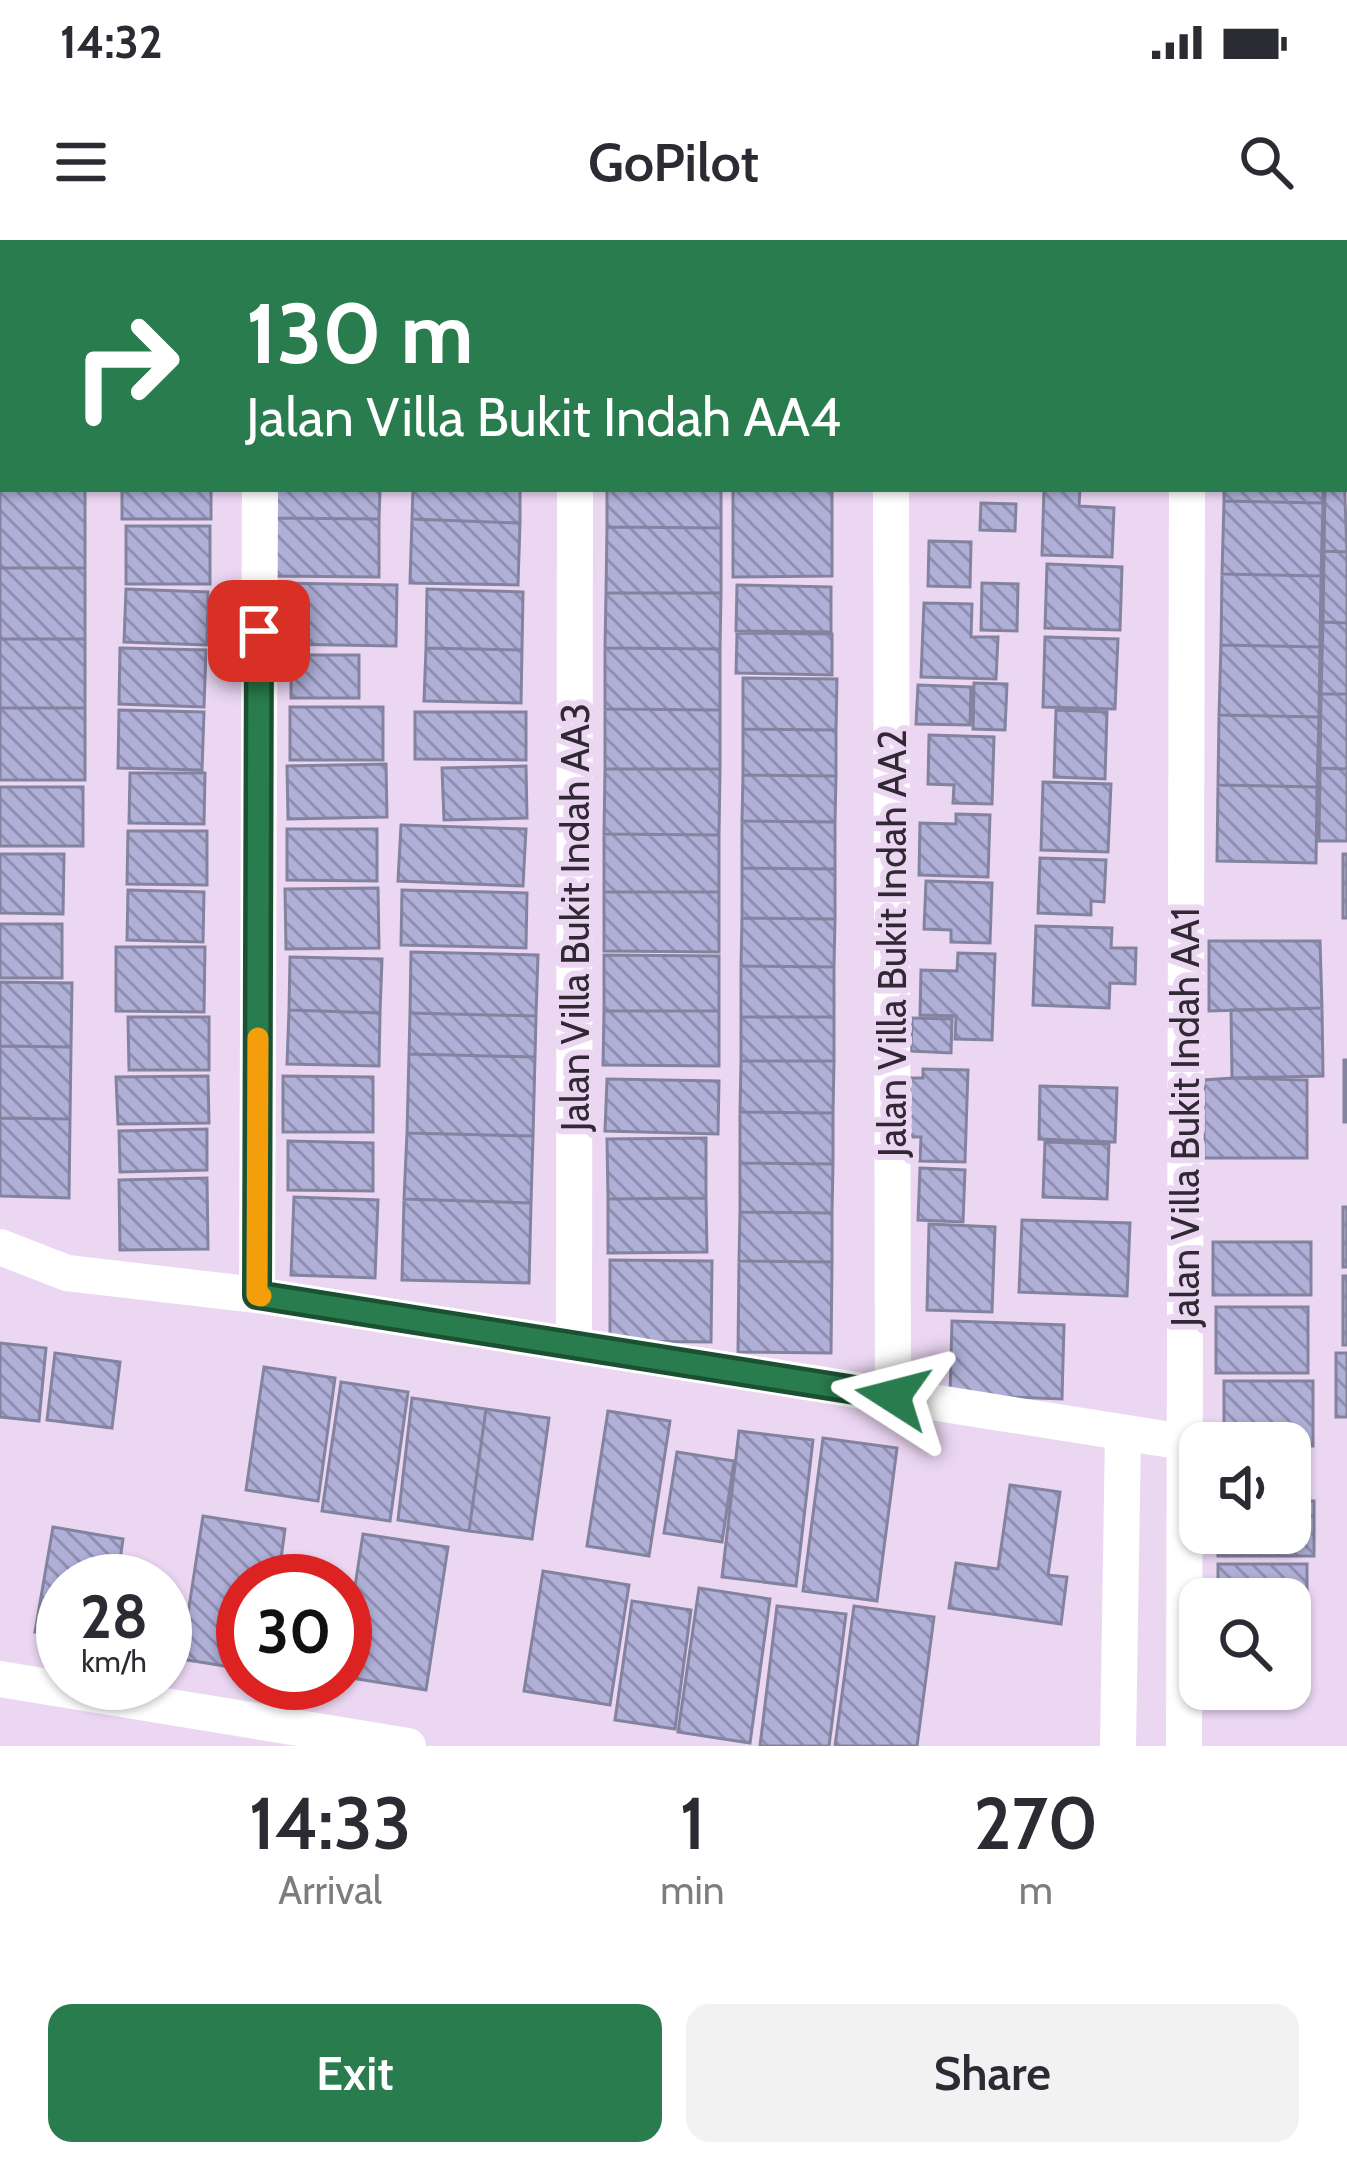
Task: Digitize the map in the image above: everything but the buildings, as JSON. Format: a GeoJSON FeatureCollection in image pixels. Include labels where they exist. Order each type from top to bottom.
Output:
{"type":"FeatureCollection","features":[{"type":"Feature","properties":{"kind":"street"},"geometry":{"type":"LineString","coordinates":[[257,1295],[260,492]]}},
{"type":"Feature","properties":{"kind":"street","name":"Jalan Villa Bukit Indah AA3"},"geometry":{"type":"LineString","coordinates":[[574,1346],[575,492]]}},
{"type":"Feature","properties":{"kind":"street","name":"Jalan Villa Bukit Indah AA2"},"geometry":{"type":"LineString","coordinates":[[891,492],[893,1396]]}},
{"type":"Feature","properties":{"kind":"street","name":"Jalan Villa Bukit Indah AA1"},"geometry":{"type":"LineString","coordinates":[[1184,1422],[1187,492]]}},
{"type":"Feature","properties":{"kind":"street"},"geometry":{"type":"LineString","coordinates":[[0,1247],[67,1273],[257,1295],[1179,1441]]}},
{"type":"Feature","properties":{"kind":"street"},"geometry":{"type":"LineString","coordinates":[[1118,1746],[1124,1433]]}},
{"type":"Feature","properties":{"kind":"street","name":"Jalan Villa Bukit Indah AA1"},"geometry":{"type":"LineString","coordinates":[[1184,1554],[1184,1746]]}},
{"type":"Feature","properties":{"kind":"street"},"geometry":{"type":"LineString","coordinates":[[0,1678],[408,1746]]}},
{"type":"Feature","properties":{"kind":"slow traffic"},"geometry":{"type":"LineString","coordinates":[[258,1038],[257,1295],[261,1296]]}},
{"type":"Feature","properties":{"kind":"route"},"geometry":{"type":"LineString","coordinates":[[259,631],[257,1295],[893,1396]]}}]}
